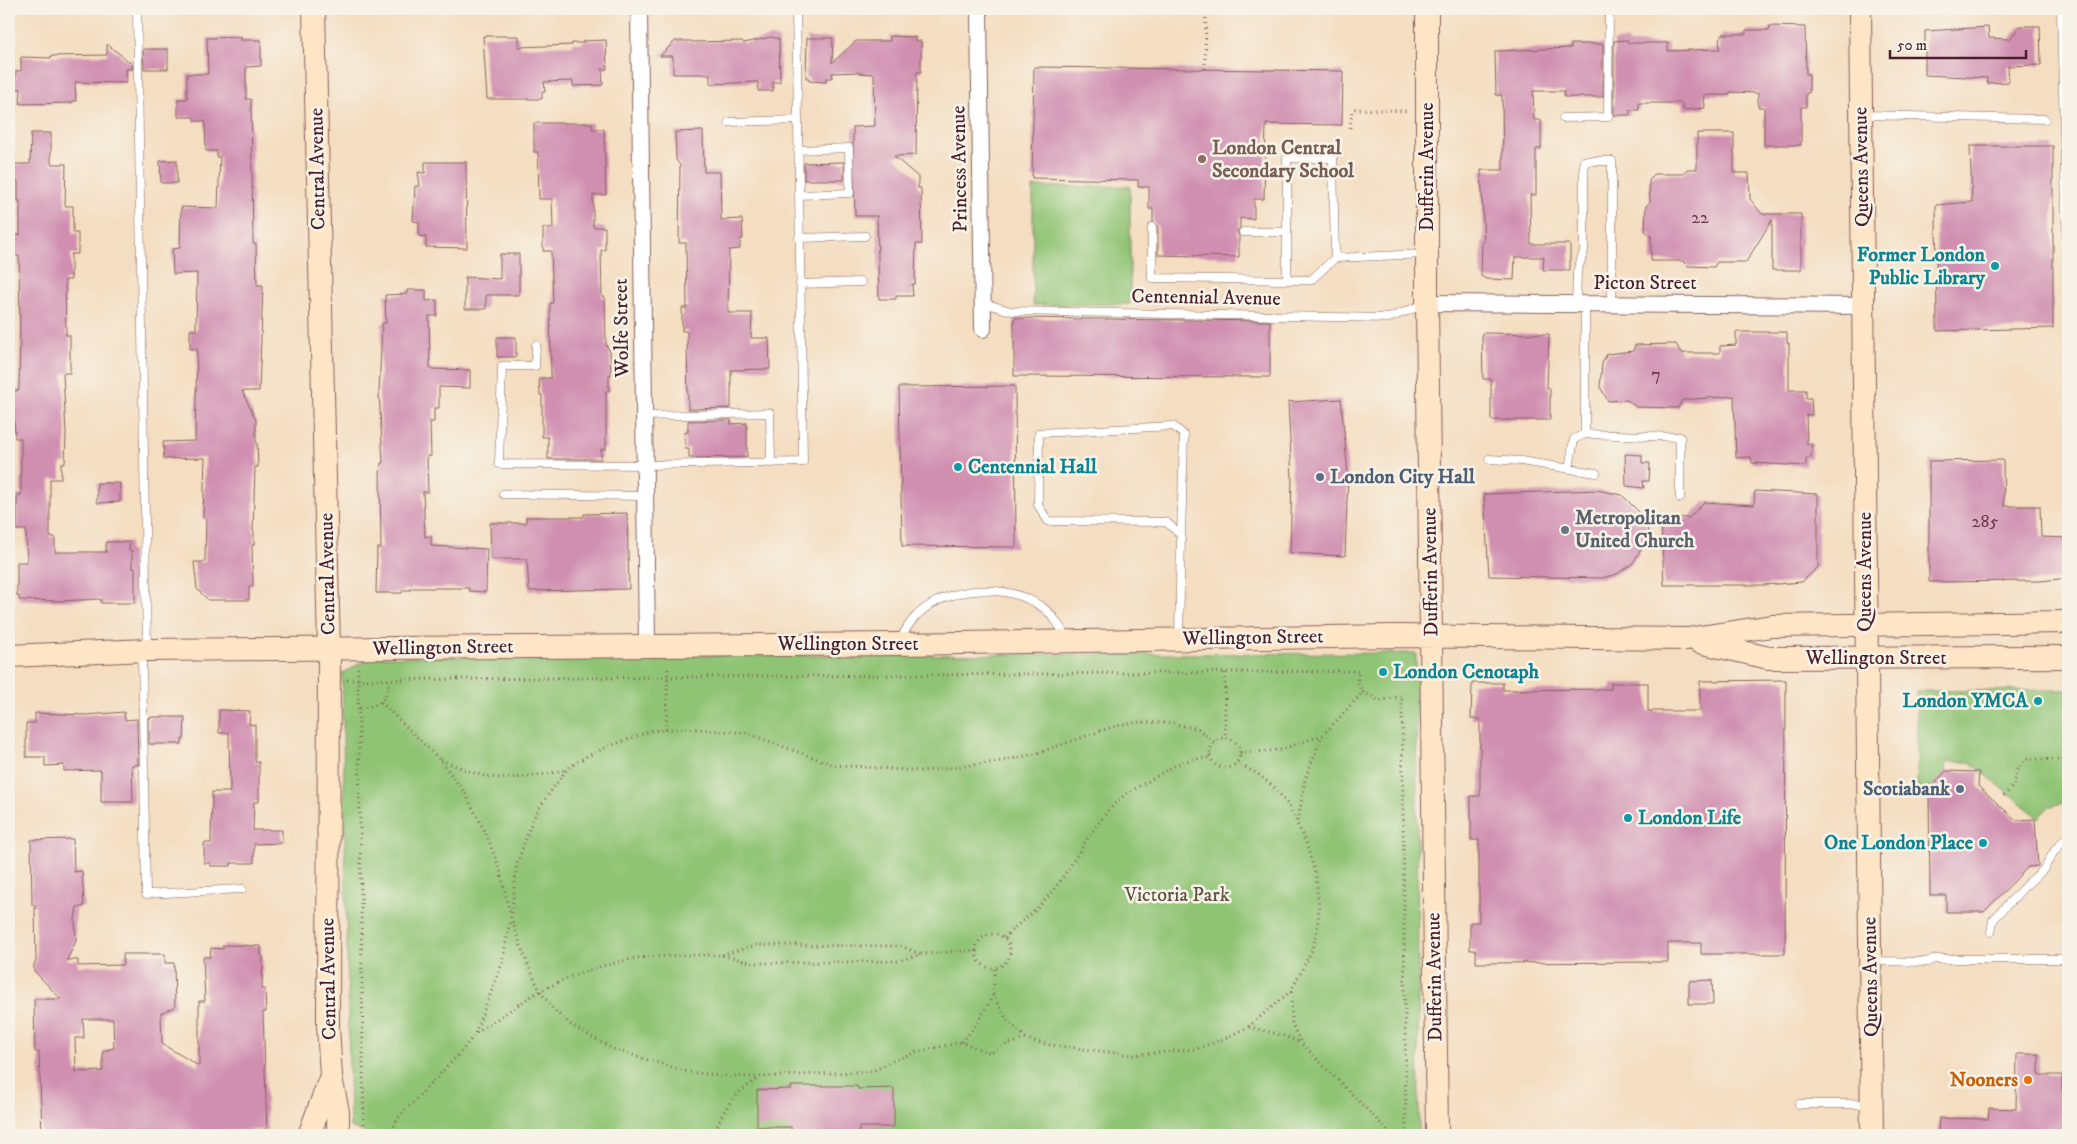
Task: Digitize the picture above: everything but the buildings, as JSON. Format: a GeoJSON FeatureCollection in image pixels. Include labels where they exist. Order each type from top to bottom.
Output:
{"type":"FeatureCollection","features":[{"type":"Feature","properties":{"kind":"street","name":"Central Avenue"},"geometry":{"type":"LineString","coordinates":[[309,1135],[331,1076],[328,1026],[330,649],[314,9]]}},
{"type":"Feature","properties":{"kind":"street","name":"Wolfe Street"},"geometry":{"type":"LineString","coordinates":[[639,9],[647,646]]}},
{"type":"Feature","properties":{"kind":"street","name":"Princess Avenue"},"geometry":{"type":"LineString","coordinates":[[979,9],[983,329]]}},
{"type":"Feature","properties":{"kind":"street","name":"Dufferin Avenue"},"geometry":{"type":"LineString","coordinates":[[1427,9],[1429,539],[1432,636],[1437,1135]]}},
{"type":"Feature","properties":{"kind":"street","name":"Queens Avenue"},"geometry":{"type":"LineString","coordinates":[[1860,9],[1872,1135]]}},
{"type":"Feature","properties":{"kind":"street","name":"Picton Street"},"geometry":{"type":"LineString","coordinates":[[1427,303],[1863,306]]}},
{"type":"Feature","properties":{"kind":"street","name":"Wellington Street"},"geometry":{"type":"LineString","coordinates":[[9,656],[145,650],[898,644],[1432,636],[1687,639],[1772,626],[2068,622]]}},
{"type":"Feature","properties":{"kind":"street","name":"Wellington Street"},"geometry":{"type":"LineString","coordinates":[[1687,639],[1769,658],[2068,657]]}},
{"type":"Feature","properties":{"kind":"street"},"geometry":{"type":"LineString","coordinates":[[331,1076],[338,1112],[338,1135]]}},
{"type":"Feature","properties":{"kind":"lane"},"geometry":{"type":"LineString","coordinates":[[137,9],[146,894],[242,889]]}},
{"type":"Feature","properties":{"kind":"lane"},"geometry":{"type":"LineString","coordinates":[[536,345],[535,366],[502,366],[499,464],[645,465],[802,462],[796,9]]}},
{"type":"Feature","properties":{"kind":"lane"},"geometry":{"type":"LineString","coordinates":[[1563,118],[1608,117],[1609,9]]}},
{"type":"Feature","properties":{"kind":"lane"},"geometry":{"type":"LineString","coordinates":[[2062,9],[2068,290]]}},
{"type":"Feature","properties":{"kind":"lane"},"geometry":{"type":"LineString","coordinates":[[1861,115],[2045,119]]}},
{"type":"Feature","properties":{"kind":"lane"},"geometry":{"type":"LineString","coordinates":[[729,122],[798,120]]}},
{"type":"Feature","properties":{"kind":"lane"},"geometry":{"type":"LineString","coordinates":[[798,150],[848,148],[850,194],[799,195]]}},
{"type":"Feature","properties":{"kind":"lane"},"geometry":{"type":"LineString","coordinates":[[1287,280],[1287,158],[1333,158],[1335,258]]}},
{"type":"Feature","properties":{"kind":"lane"},"geometry":{"type":"LineString","coordinates":[[1586,434],[1577,272],[1584,252],[1584,161],[1612,161],[1612,304]]}},
{"type":"Feature","properties":{"kind":"lane"},"geometry":{"type":"LineString","coordinates":[[1152,227],[1152,278],[1311,280],[1335,258],[1427,254]]}},
{"type":"Feature","properties":{"kind":"lane"},"geometry":{"type":"LineString","coordinates":[[1243,232],[1287,232]]}},
{"type":"Feature","properties":{"kind":"lane"},"geometry":{"type":"LineString","coordinates":[[799,238],[864,236]]}},
{"type":"Feature","properties":{"kind":"lane"},"geometry":{"type":"LineString","coordinates":[[800,284],[861,282]]}},
{"type":"Feature","properties":{"kind":"lane","name":"Centennial Avenue"},"geometry":{"type":"LineString","coordinates":[[983,303],[1011,311],[1389,318],[1427,303]]}},
{"type":"Feature","properties":{"kind":"lane"},"geometry":{"type":"LineString","coordinates":[[644,416],[770,413],[771,463]]}},
{"type":"Feature","properties":{"kind":"lane"},"geometry":{"type":"LineString","coordinates":[[1179,639],[1184,436],[1173,426],[1039,433],[1038,505],[1048,521],[1166,522],[1181,535]]}},
{"type":"Feature","properties":{"kind":"lane"},"geometry":{"type":"LineString","coordinates":[[1569,469],[1574,440],[1586,434],[1680,437],[1680,498]]}},
{"type":"Feature","properties":{"kind":"lane"},"geometry":{"type":"LineString","coordinates":[[1489,458],[1596,473]]}},
{"type":"Feature","properties":{"kind":"lane"},"geometry":{"type":"LineString","coordinates":[[503,494],[645,496]]}},
{"type":"Feature","properties":{"kind":"lane"},"geometry":{"type":"LineString","coordinates":[[898,644],[905,630],[917,615],[935,603],[956,594],[977,591],[998,591],[1013,594],[1044,608],[1055,620],[1069,641]]}},
{"type":"Feature","properties":{"kind":"lane"},"geometry":{"type":"LineString","coordinates":[[1991,932],[1993,920],[2024,886],[2043,870],[2055,850],[2068,836]]}},
{"type":"Feature","properties":{"kind":"lane"},"geometry":{"type":"LineString","coordinates":[[1871,961],[1928,962],[1933,959],[2068,959]]}},
{"type":"Feature","properties":{"kind":"lane"},"geometry":{"type":"LineString","coordinates":[[1799,1104],[1872,1104]]}},
{"type":"Feature","properties":{"kind":"path"},"geometry":{"type":"LineString","coordinates":[[1205,69],[1206,9]]}},
{"type":"Feature","properties":{"kind":"path"},"geometry":{"type":"LineString","coordinates":[[1350,128],[1352,112],[1355,109],[1427,112]]}},
{"type":"Feature","properties":{"kind":"path"},"geometry":{"type":"LineString","coordinates":[[666,730],[669,645]]}},
{"type":"Feature","properties":{"kind":"path"},"geometry":{"type":"LineString","coordinates":[[357,649],[359,680],[364,1135]]}},
{"type":"Feature","properties":{"kind":"path"},"geometry":{"type":"LineString","coordinates":[[329,680],[1359,671],[1358,683],[1363,692],[1380,701],[1402,696],[1406,1135]]}},
{"type":"Feature","properties":{"kind":"path"},"geometry":{"type":"LineString","coordinates":[[1225,672],[1225,737]]}},
{"type":"Feature","properties":{"kind":"path"},"geometry":{"type":"LineString","coordinates":[[359,708],[372,707],[381,702],[388,691],[389,680]]}},
{"type":"Feature","properties":{"kind":"path"},"geometry":{"type":"LineString","coordinates":[[1298,822],[1305,779],[1322,736],[1363,692]]}},
{"type":"Feature","properties":{"kind":"path"},"geometry":{"type":"LineString","coordinates":[[381,702],[440,760],[464,793],[486,834],[500,870],[510,917],[528,965],[540,991],[553,1009],[572,1026],[613,1050],[688,1072],[722,1076],[760,1077],[873,1071],[894,1060],[916,1052],[962,1042],[990,1053],[1004,1045],[1026,1039],[1050,1045],[1133,1054],[1150,1054],[1196,1049],[1248,1027],[1291,991],[1312,950],[1319,910],[1316,876],[1298,822],[1289,806],[1275,788],[1258,774],[1236,763]]}},
{"type":"Feature","properties":{"kind":"path"},"geometry":{"type":"LineString","coordinates":[[440,760],[482,775],[497,777],[534,776],[567,769],[586,757],[626,739],[651,731],[684,728],[746,733],[834,764],[921,771],[997,762],[1035,754],[1115,726],[1140,722],[1171,723],[1198,729],[1214,742]]}},
{"type":"Feature","properties":{"kind":"path"},"geometry":{"type":"LineString","coordinates":[[1240,754],[1280,750],[1322,736]]}},
{"type":"Feature","properties":{"kind":"path"},"geometry":{"type":"LineString","coordinates":[[1225,737],[1238,744],[1240,754],[1236,763],[1224,768],[1218,767],[1210,758],[1210,751],[1214,742],[1225,737]]}},
{"type":"Feature","properties":{"kind":"path"},"geometry":{"type":"LineString","coordinates":[[1004,938],[1016,924],[1030,916],[1045,901],[1061,881],[1106,813],[1120,799],[1134,787],[1156,777],[1174,765],[1192,758],[1210,758]]}},
{"type":"Feature","properties":{"kind":"path"},"geometry":{"type":"LineString","coordinates":[[2004,796],[2014,785],[2017,770],[2027,759],[2068,760]]}},
{"type":"Feature","properties":{"kind":"path"},"geometry":{"type":"LineString","coordinates":[[475,1034],[502,964],[507,943],[517,864],[532,822],[541,805],[567,769]]}},
{"type":"Feature","properties":{"kind":"path"},"geometry":{"type":"LineString","coordinates":[[994,934],[1004,938],[1009,947],[1009,956],[1004,964],[995,968],[985,966],[979,960],[976,950],[984,937],[994,934]]}},
{"type":"Feature","properties":{"kind":"path"},"geometry":{"type":"LineString","coordinates":[[389,1135],[399,1117],[460,1053],[475,1034],[515,1006],[569,977],[635,958],[721,955],[757,945],[901,946],[921,954]]}},
{"type":"Feature","properties":{"kind":"path"},"geometry":{"type":"LineString","coordinates":[[721,955],[754,963],[781,964],[898,961],[921,954],[976,950]]}},
{"type":"Feature","properties":{"kind":"path"},"geometry":{"type":"LineString","coordinates":[[962,1042],[978,1022],[993,995],[995,968]]}},
{"type":"Feature","properties":{"kind":"path"},"geometry":{"type":"LineString","coordinates":[[1291,991],[1292,1024],[1300,1042],[1392,1135]]}},
{"type":"Feature","properties":{"kind":"path"},"geometry":{"type":"LineString","coordinates":[[993,995],[1008,1020],[1026,1039]]}},
{"type":"Feature","properties":{"kind":"path"},"geometry":{"type":"LineString","coordinates":[[1248,1027],[1300,1042]]}},
{"type":"Feature","properties":{"kind":"path"},"geometry":{"type":"LineString","coordinates":[[715,1135],[726,1107],[741,1089],[760,1077]]}},
{"type":"Feature","properties":{"kind":"green space"},"geometry":{"type":"Polygon","coordinates":[[[1130,186],[1130,304],[1033,305],[1033,187],[1130,186]]]}},
{"type":"Feature","properties":{"kind":"green space","name":"Victoria Park"},"geometry":{"type":"Polygon","coordinates":[[[1416,653],[1419,1135],[371,1135],[350,1127],[342,674],[370,657],[1416,653]]]}},
{"type":"Feature","properties":{"kind":"green space"},"geometry":{"type":"Polygon","coordinates":[[[2068,690],[2068,802],[2052,806],[2039,818],[1970,762],[1947,762],[1946,771],[1929,790],[1917,791],[1917,691],[2068,690]]]}},
{"type":"Feature","properties":{"kind":"place","name":"London Central Secondary School"},"geometry":{"type":"Point","coordinates":[1202,159]}},
{"type":"Feature","properties":{"kind":"place","name":"Former London Public Library"},"geometry":{"type":"Point","coordinates":[1995,266]}},
{"type":"Feature","properties":{"kind":"place","name":"Centennial Hall"},"geometry":{"type":"Point","coordinates":[958,467]}},
{"type":"Feature","properties":{"kind":"place","name":"London City Hall"},"geometry":{"type":"Point","coordinates":[1320,477]}},
{"type":"Feature","properties":{"kind":"place","name":"Metropolitan United Church"},"geometry":{"type":"Point","coordinates":[1565,530]}},
{"type":"Feature","properties":{"kind":"place","name":"London Cenotaph"},"geometry":{"type":"Point","coordinates":[1383,672]}},
{"type":"Feature","properties":{"kind":"place","name":"London YMCA"},"geometry":{"type":"Point","coordinates":[2038,701]}},
{"type":"Feature","properties":{"kind":"place","name":"Scotiabank"},"geometry":{"type":"Point","coordinates":[1960,789]}},
{"type":"Feature","properties":{"kind":"place","name":"London Life"},"geometry":{"type":"Point","coordinates":[1628,818]}},
{"type":"Feature","properties":{"kind":"place","name":"One London Place"},"geometry":{"type":"Point","coordinates":[1983,843]}},
{"type":"Feature","properties":{"kind":"place","name":"Nooners"},"geometry":{"type":"Point","coordinates":[2028,1080]}}]}
